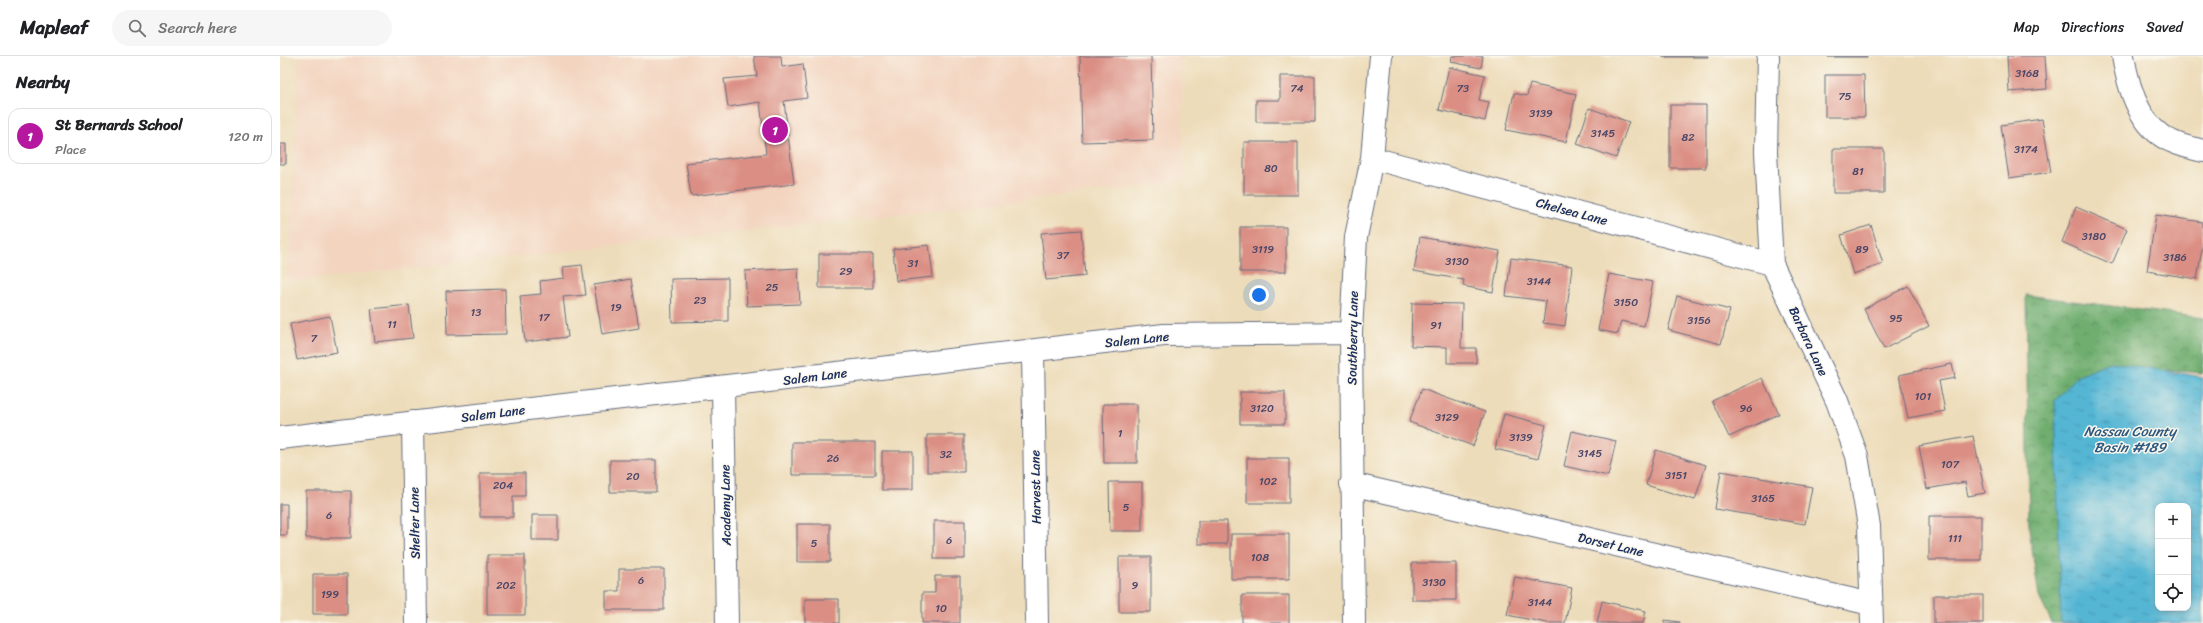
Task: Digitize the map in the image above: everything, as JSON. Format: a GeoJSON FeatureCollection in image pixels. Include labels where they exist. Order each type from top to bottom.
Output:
{"type":"FeatureCollection","features":[{"type":"Feature","properties":{"kind":"street","name":"Southberry Lane"},"geometry":{"type":"LineString","coordinates":[[1354,623],[1351,484],[1351,333],[1356,236],[1372,158],[1381,56]]}},
{"type":"Feature","properties":{"kind":"street","name":"Barbara Lane"},"geometry":{"type":"LineString","coordinates":[[1768,56],[1766,152],[1772,264],[1837,401],[1857,456],[1869,526],[1872,614]]}},
{"type":"Feature","properties":{"kind":"street"},"geometry":{"type":"LineString","coordinates":[[2122,56],[2135,99],[2149,125],[2169,141],[2203,151]]}},
{"type":"Feature","properties":{"kind":"street","name":"Chelsea Lane"},"geometry":{"type":"LineString","coordinates":[[1372,158],[1772,264]]}},
{"type":"Feature","properties":{"kind":"street","name":"Salem Lane"},"geometry":{"type":"LineString","coordinates":[[280,438],[1033,352],[1164,335],[1351,333]]}},
{"type":"Feature","properties":{"kind":"street","name":"Harvest Lane"},"geometry":{"type":"LineString","coordinates":[[1033,352],[1038,623]]}},
{"type":"Feature","properties":{"kind":"street","name":"Academy Lane"},"geometry":{"type":"LineString","coordinates":[[723,387],[727,623]]}},
{"type":"Feature","properties":{"kind":"street","name":"Shelter Lane"},"geometry":{"type":"LineString","coordinates":[[413,422],[416,623]]}},
{"type":"Feature","properties":{"kind":"street","name":"Dorset Lane"},"geometry":{"type":"LineString","coordinates":[[1351,484],[1872,614]]}},
{"type":"Feature","properties":{"kind":"shaded area"},"geometry":{"type":"Polygon","coordinates":[[[299,56],[1181,56],[1184,182],[288,282],[299,56]]]}},
{"type":"Feature","properties":{"kind":"green space"},"geometry":{"type":"Polygon","coordinates":[[[2026,295],[2203,318],[2203,373],[2167,370],[2091,623],[2052,623],[2039,597],[2029,529],[2026,295]]]}},
{"type":"Feature","properties":{"kind":"water","name":"Nassau County Basin #189"},"geometry":{"type":"Polygon","coordinates":[[[2110,362],[2203,377],[2203,623],[2061,623],[2055,401],[2078,375],[2110,362]]]}},
{"type":"Feature","properties":{"kind":"building"},"geometry":{"type":"Polygon","coordinates":[[[754,56],[781,56],[782,67],[803,64],[807,98],[784,101],[794,184],[691,196],[686,163],[766,154],[760,102],[728,107],[724,79],[757,76],[754,56]]]}},
{"type":"Feature","properties":{"kind":"building"},"geometry":{"type":"Polygon","coordinates":[[[1080,56],[1151,56],[1153,140],[1082,142],[1080,56]]]}},
{"type":"Feature","properties":{"kind":"building"},"geometry":{"type":"Polygon","coordinates":[[[1452,56],[1483,56],[1481,68],[1451,62],[1452,56]]]}},
{"type":"Feature","properties":{"kind":"building"},"geometry":{"type":"Polygon","coordinates":[[[1708,56],[1708,57],[1662,57],[1708,56]]]}},
{"type":"Feature","properties":{"kind":"building"},"geometry":{"type":"Polygon","coordinates":[[[1867,56],[1867,57],[1828,57],[1867,56]]]}},
{"type":"Feature","properties":{"kind":"building"},"geometry":{"type":"Polygon","coordinates":[[[2007,56],[2045,56],[2047,89],[2009,92],[2007,56]]]}},
{"type":"Feature","properties":{"kind":"building"},"geometry":{"type":"Polygon","coordinates":[[[1449,67],[1485,75],[1479,100],[1489,102],[1485,121],[1439,110],[1449,67]]]}},
{"type":"Feature","properties":{"kind":"building"},"geometry":{"type":"Polygon","coordinates":[[[1825,75],[1864,75],[1865,117],[1825,117],[1825,75]]]}},
{"type":"Feature","properties":{"kind":"building"},"geometry":{"type":"Polygon","coordinates":[[[1280,76],[1315,76],[1315,122],[1256,122],[1256,100],[1280,100],[1280,76]]]}},
{"type":"Feature","properties":{"kind":"building"},"geometry":{"type":"Polygon","coordinates":[[[1530,84],[1576,94],[1566,142],[1506,130],[1514,93],[1527,96],[1530,84]]]}},
{"type":"Feature","properties":{"kind":"building"},"geometry":{"type":"Polygon","coordinates":[[[1670,105],[1706,105],[1706,168],[1670,168],[1670,105]]]}},
{"type":"Feature","properties":{"kind":"building"},"geometry":{"type":"Polygon","coordinates":[[[1589,108],[1629,122],[1616,158],[1577,144],[1589,108]]]}},
{"type":"Feature","properties":{"kind":"building"},"geometry":{"type":"Polygon","coordinates":[[[2042,119],[2051,172],[2009,178],[2001,125],[2042,119]]]}},
{"type":"Feature","properties":{"kind":"building"},"geometry":{"type":"Polygon","coordinates":[[[1244,142],[1298,142],[1298,195],[1244,195],[1244,142]]]}},
{"type":"Feature","properties":{"kind":"building"},"geometry":{"type":"Polygon","coordinates":[[[280,144],[286,144],[286,164],[280,164],[280,144]]]}},
{"type":"Feature","properties":{"kind":"building"},"geometry":{"type":"Polygon","coordinates":[[[1833,149],[1884,149],[1884,193],[1833,193],[1833,149]]]}},
{"type":"Feature","properties":{"kind":"building"},"geometry":{"type":"Polygon","coordinates":[[[2076,207],[2127,229],[2112,264],[2062,242],[2076,207]]]}},
{"type":"Feature","properties":{"kind":"building"},"geometry":{"type":"Polygon","coordinates":[[[2156,215],[2203,222],[2203,243],[2197,279],[2147,271],[2156,215]]]}},
{"type":"Feature","properties":{"kind":"building"},"geometry":{"type":"Polygon","coordinates":[[[1871,225],[1883,264],[1853,274],[1841,235],[1871,225]]]}},
{"type":"Feature","properties":{"kind":"building"},"geometry":{"type":"Polygon","coordinates":[[[1240,227],[1286,227],[1286,272],[1240,272],[1240,227]]]}},
{"type":"Feature","properties":{"kind":"building"},"geometry":{"type":"Polygon","coordinates":[[[1081,230],[1085,276],[1046,280],[1041,233],[1081,230]]]}},
{"type":"Feature","properties":{"kind":"building"},"geometry":{"type":"Polygon","coordinates":[[[1420,237],[1500,251],[1493,292],[1463,286],[1464,280],[1414,271],[1420,237]]]}},
{"type":"Feature","properties":{"kind":"building"},"geometry":{"type":"Polygon","coordinates":[[[929,245],[933,277],[896,281],[893,249],[929,245]]]}},
{"type":"Feature","properties":{"kind":"building"},"geometry":{"type":"Polygon","coordinates":[[[819,254],[873,254],[873,288],[819,288],[819,254]]]}},
{"type":"Feature","properties":{"kind":"building"},"geometry":{"type":"Polygon","coordinates":[[[1511,258],[1572,266],[1565,326],[1543,323],[1546,301],[1506,296],[1511,258]]]}},
{"type":"Feature","properties":{"kind":"building"},"geometry":{"type":"Polygon","coordinates":[[[582,265],[586,295],[563,297],[568,337],[525,342],[520,296],[541,294],[540,281],[564,278],[563,267],[582,265]]]}},
{"type":"Feature","properties":{"kind":"building"},"geometry":{"type":"Polygon","coordinates":[[[798,268],[800,304],[747,306],[745,271],[798,268]]]}},
{"type":"Feature","properties":{"kind":"building"},"geometry":{"type":"Polygon","coordinates":[[[1609,274],[1653,282],[1644,326],[1621,321],[1618,334],[1598,330],[1609,274]]]}},
{"type":"Feature","properties":{"kind":"building"},"geometry":{"type":"Polygon","coordinates":[[[728,278],[728,321],[672,322],[671,279],[728,278]]]}},
{"type":"Feature","properties":{"kind":"building"},"geometry":{"type":"Polygon","coordinates":[[[631,279],[639,328],[602,334],[594,285],[631,279]]]}},
{"type":"Feature","properties":{"kind":"building"},"geometry":{"type":"Polygon","coordinates":[[[1908,286],[1929,326],[1884,349],[1864,309],[1908,286]]]}},
{"type":"Feature","properties":{"kind":"building"},"geometry":{"type":"Polygon","coordinates":[[[505,289],[506,334],[447,335],[446,291],[505,289]]]}},
{"type":"Feature","properties":{"kind":"building"},"geometry":{"type":"Polygon","coordinates":[[[1677,296],[1730,310],[1721,344],[1668,330],[1677,296]]]}},
{"type":"Feature","properties":{"kind":"building"},"geometry":{"type":"Polygon","coordinates":[[[1412,303],[1462,304],[1461,348],[1476,348],[1476,363],[1447,363],[1447,347],[1411,346],[1412,303]]]}},
{"type":"Feature","properties":{"kind":"building"},"geometry":{"type":"Polygon","coordinates":[[[409,305],[413,338],[375,342],[371,309],[409,305]]]}},
{"type":"Feature","properties":{"kind":"building"},"geometry":{"type":"Polygon","coordinates":[[[330,316],[337,352],[297,360],[290,324],[330,316]]]}},
{"type":"Feature","properties":{"kind":"building"},"geometry":{"type":"Polygon","coordinates":[[[1952,364],[1955,378],[1939,381],[1945,411],[1908,418],[1899,375],[1952,364]]]}},
{"type":"Feature","properties":{"kind":"building"},"geometry":{"type":"Polygon","coordinates":[[[1762,378],[1779,414],[1729,437],[1712,401],[1762,378]]]}},
{"type":"Feature","properties":{"kind":"building"},"geometry":{"type":"Polygon","coordinates":[[[1422,389],[1485,412],[1473,446],[1409,422],[1422,389]]]}},
{"type":"Feature","properties":{"kind":"building"},"geometry":{"type":"Polygon","coordinates":[[[1240,392],[1285,392],[1285,424],[1240,424],[1240,392]]]}},
{"type":"Feature","properties":{"kind":"building"},"geometry":{"type":"Polygon","coordinates":[[[1103,404],[1137,404],[1137,463],[1104,463],[1103,404]]]}},
{"type":"Feature","properties":{"kind":"building"},"geometry":{"type":"Polygon","coordinates":[[[1504,414],[1546,425],[1538,459],[1495,449],[1504,414]]]}},
{"type":"Feature","properties":{"kind":"building"},"geometry":{"type":"Polygon","coordinates":[[[1572,431],[1616,441],[1608,476],[1564,466],[1572,431]]]}},
{"type":"Feature","properties":{"kind":"building"},"geometry":{"type":"Polygon","coordinates":[[[927,435],[964,435],[964,472],[927,472],[927,435]]]}},
{"type":"Feature","properties":{"kind":"building"},"geometry":{"type":"Polygon","coordinates":[[[1973,436],[1985,493],[1968,496],[1965,482],[1927,489],[1919,446],[1973,436]]]}},
{"type":"Feature","properties":{"kind":"building"},"geometry":{"type":"Polygon","coordinates":[[[792,442],[875,442],[875,475],[792,475],[792,442]]]}},
{"type":"Feature","properties":{"kind":"building"},"geometry":{"type":"Polygon","coordinates":[[[1656,450],[1706,465],[1695,500],[1646,485],[1656,450]]]}},
{"type":"Feature","properties":{"kind":"building"},"geometry":{"type":"Polygon","coordinates":[[[882,451],[913,451],[913,490],[882,490],[882,451]]]}},
{"type":"Feature","properties":{"kind":"building"},"geometry":{"type":"Polygon","coordinates":[[[1247,458],[1289,458],[1289,503],[1247,503],[1247,458]]]}},
{"type":"Feature","properties":{"kind":"building"},"geometry":{"type":"Polygon","coordinates":[[[610,460],[656,460],[656,492],[610,492],[610,460]]]}},
{"type":"Feature","properties":{"kind":"building"},"geometry":{"type":"Polygon","coordinates":[[[1721,471],[1812,487],[1805,524],[1715,509],[1721,471]]]}},
{"type":"Feature","properties":{"kind":"building"},"geometry":{"type":"Polygon","coordinates":[[[480,473],[525,473],[525,496],[513,496],[513,517],[480,517],[480,473]]]}},
{"type":"Feature","properties":{"kind":"building"},"geometry":{"type":"Polygon","coordinates":[[[1109,482],[1142,482],[1142,531],[1110,531],[1109,482]]]}},
{"type":"Feature","properties":{"kind":"building"},"geometry":{"type":"Polygon","coordinates":[[[306,491],[351,491],[351,538],[306,538],[306,491]]]}},
{"type":"Feature","properties":{"kind":"building"},"geometry":{"type":"Polygon","coordinates":[[[280,504],[287,504],[287,535],[280,535],[280,504]]]}},
{"type":"Feature","properties":{"kind":"building"},"geometry":{"type":"Polygon","coordinates":[[[532,515],[558,515],[558,540],[532,540],[532,515]]]}},
{"type":"Feature","properties":{"kind":"building"},"geometry":{"type":"Polygon","coordinates":[[[1929,516],[1981,516],[1981,560],[1929,560],[1929,516]]]}},
{"type":"Feature","properties":{"kind":"building"},"geometry":{"type":"Polygon","coordinates":[[[934,521],[965,521],[965,559],[934,559],[934,521]]]}},
{"type":"Feature","properties":{"kind":"building"},"geometry":{"type":"Polygon","coordinates":[[[1198,521],[1227,521],[1227,544],[1198,544],[1198,521]]]}},
{"type":"Feature","properties":{"kind":"building"},"geometry":{"type":"Polygon","coordinates":[[[797,524],[830,524],[830,562],[797,562],[797,524]]]}},
{"type":"Feature","properties":{"kind":"building"},"geometry":{"type":"Polygon","coordinates":[[[1231,534],[1289,534],[1289,579],[1231,579],[1231,534]]]}},
{"type":"Feature","properties":{"kind":"building"},"geometry":{"type":"Polygon","coordinates":[[[487,555],[525,555],[525,615],[487,615],[487,555]]]}},
{"type":"Feature","properties":{"kind":"building"},"geometry":{"type":"Polygon","coordinates":[[[1119,557],[1151,557],[1151,612],[1119,612],[1119,557]]]}},
{"type":"Feature","properties":{"kind":"building"},"geometry":{"type":"Polygon","coordinates":[[[1412,563],[1456,563],[1456,600],[1412,600],[1412,563]]]}},
{"type":"Feature","properties":{"kind":"building"},"geometry":{"type":"Polygon","coordinates":[[[619,569],[664,569],[664,610],[606,610],[606,591],[619,591],[619,569]]]}},
{"type":"Feature","properties":{"kind":"building"},"geometry":{"type":"Polygon","coordinates":[[[313,574],[347,574],[347,614],[313,614],[313,574]]]}},
{"type":"Feature","properties":{"kind":"building"},"geometry":{"type":"Polygon","coordinates":[[[935,576],[960,576],[960,623],[922,623],[922,593],[935,593],[935,576]]]}},
{"type":"Feature","properties":{"kind":"building"},"geometry":{"type":"Polygon","coordinates":[[[1515,577],[1572,588],[1565,623],[1547,623],[1507,615],[1515,577]]]}},
{"type":"Feature","properties":{"kind":"building"},"geometry":{"type":"Polygon","coordinates":[[[1242,595],[1289,595],[1289,623],[1242,623],[1242,595]]]}},
{"type":"Feature","properties":{"kind":"building"},"geometry":{"type":"Polygon","coordinates":[[[1934,595],[1983,595],[1983,623],[1934,623],[1934,595]]]}},
{"type":"Feature","properties":{"kind":"building"},"geometry":{"type":"Polygon","coordinates":[[[805,599],[839,599],[839,623],[805,623],[805,599]]]}},
{"type":"Feature","properties":{"kind":"building"},"geometry":{"type":"Polygon","coordinates":[[[1602,601],[1646,611],[1643,623],[1597,623],[1602,601]]]}},
{"type":"Feature","properties":{"kind":"building"},"geometry":{"type":"Polygon","coordinates":[[[1664,620],[1680,622],[1680,623],[1664,623],[1664,620]]]}},
{"type":"Feature","properties":{"kind":"place","name":"St Bernards School"},"geometry":{"type":"Point","coordinates":[775,130]}}]}
